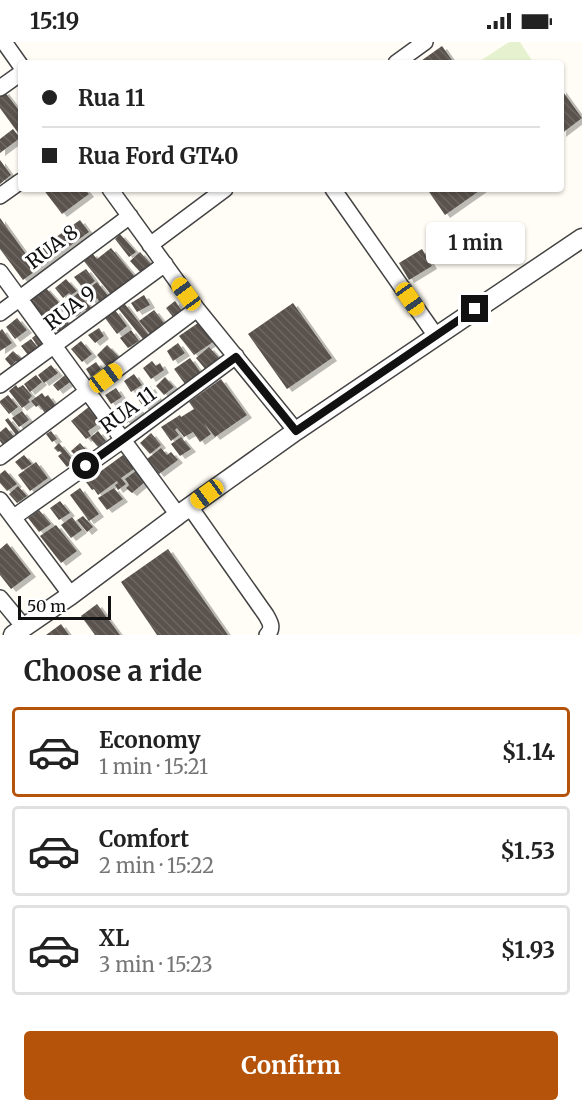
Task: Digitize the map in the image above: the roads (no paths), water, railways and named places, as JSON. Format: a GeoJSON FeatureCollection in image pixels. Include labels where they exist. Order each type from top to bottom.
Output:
{"type":"FeatureCollection","features":[{"type":"Feature","properties":{"kind":"street"},"geometry":{"type":"LineString","coordinates":[[4,42],[18,62]]}},
{"type":"Feature","properties":{"kind":"street"},"geometry":{"type":"LineString","coordinates":[[400,60],[425,42]]}},
{"type":"Feature","properties":{"kind":"street"},"geometry":{"type":"LineString","coordinates":[[0,88],[18,75]]}},
{"type":"Feature","properties":{"kind":"street"},"geometry":{"type":"LineString","coordinates":[[0,196],[18,183]]}},
{"type":"Feature","properties":{"kind":"street"},"geometry":{"type":"LineString","coordinates":[[112,192],[197,309],[296,431]]}},
{"type":"Feature","properties":{"kind":"street"},"geometry":{"type":"LineString","coordinates":[[150,245],[221,192]]}},
{"type":"Feature","properties":{"kind":"street"},"geometry":{"type":"LineString","coordinates":[[335,192],[436,336]]}},
{"type":"Feature","properties":{"kind":"street","name":"RUA 8"},"geometry":{"type":"LineString","coordinates":[[0,313],[130,216]]}},
{"type":"Feature","properties":{"kind":"street"},"geometry":{"type":"LineString","coordinates":[[0,598],[19,631],[296,431],[582,238]]}},
{"type":"Feature","properties":{"kind":"street","name":"RUA 9"},"geometry":{"type":"LineString","coordinates":[[0,385],[165,264]]}},
{"type":"Feature","properties":{"kind":"street"},"geometry":{"type":"LineString","coordinates":[[0,272],[123,440],[184,511],[266,615],[272,625],[267,635]]}},
{"type":"Feature","properties":{"kind":"street"},"geometry":{"type":"LineString","coordinates":[[0,457],[197,309]]}},
{"type":"Feature","properties":{"kind":"street","name":"RUA 11"},"geometry":{"type":"LineString","coordinates":[[14,517],[236,357]]}},
{"type":"Feature","properties":{"kind":"street"},"geometry":{"type":"LineString","coordinates":[[0,500],[71,595]]}}]}
